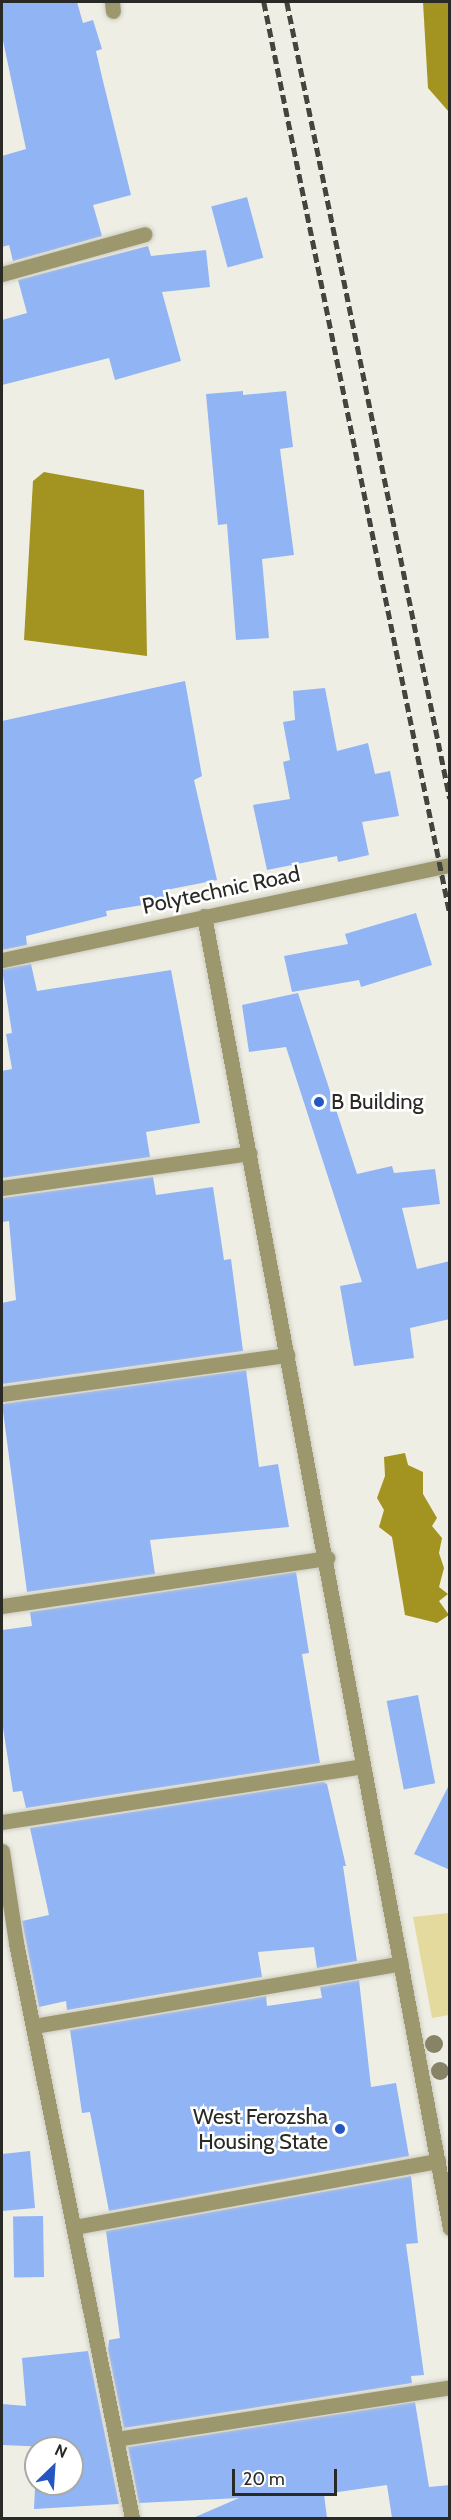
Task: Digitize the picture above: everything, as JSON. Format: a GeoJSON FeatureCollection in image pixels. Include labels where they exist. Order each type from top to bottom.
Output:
{"type":"FeatureCollection","features":[{"type":"Feature","properties":{"kind":"street"},"geometry":{"type":"LineString","coordinates":[[2,274],[145,234]]}},
{"type":"Feature","properties":{"kind":"street","name":"Polytechnic Road"},"geometry":{"type":"LineString","coordinates":[[2,960],[450,865]]}},
{"type":"Feature","properties":{"kind":"street"},"geometry":{"type":"LineString","coordinates":[[204,916],[327,1558],[363,1766],[450,2228]]}},
{"type":"Feature","properties":{"kind":"street"},"geometry":{"type":"LineString","coordinates":[[2,1188],[250,1153]]}},
{"type":"Feature","properties":{"kind":"street"},"geometry":{"type":"LineString","coordinates":[[2,1394],[287,1355]]}},
{"type":"Feature","properties":{"kind":"street"},"geometry":{"type":"LineString","coordinates":[[2,1606],[327,1558]]}},
{"type":"Feature","properties":{"kind":"street"},"geometry":{"type":"LineString","coordinates":[[2,1822],[363,1766]]}},
{"type":"Feature","properties":{"kind":"street"},"geometry":{"type":"LineString","coordinates":[[2,1851],[33,2026],[132,2518]]}},
{"type":"Feature","properties":{"kind":"street"},"geometry":{"type":"LineString","coordinates":[[33,2026],[401,1963]]}},
{"type":"Feature","properties":{"kind":"street"},"geometry":{"type":"LineString","coordinates":[[74,2227],[438,2161]]}},
{"type":"Feature","properties":{"kind":"street"},"geometry":{"type":"LineString","coordinates":[[116,2439],[450,2387]]}},
{"type":"Feature","properties":{"kind":"shaded area"},"geometry":{"type":"Polygon","coordinates":[[[423,2],[449,2],[449,112],[428,88],[423,2]]]}},
{"type":"Feature","properties":{"kind":"shaded area"},"geometry":{"type":"Polygon","coordinates":[[[44,472],[144,490],[147,656],[24,640],[33,481],[44,472]]]}},
{"type":"Feature","properties":{"kind":"shaded area"},"geometry":{"type":"Polygon","coordinates":[[[405,1453],[408,1465],[423,1472],[423,1494],[437,1518],[432,1526],[442,1538],[439,1553],[444,1568],[439,1587],[448,1594],[439,1601],[449,1615],[437,1623],[405,1615],[392,1537],[379,1527],[384,1510],[377,1498],[385,1476],[384,1457],[405,1453]]]}},
{"type":"Feature","properties":{"kind":"shaded area"},"geometry":{"type":"Polygon","coordinates":[[[449,1913],[449,2015],[432,2018],[413,1917],[449,1913]]]}},
{"type":"Feature","properties":{"kind":"building"},"geometry":{"type":"Polygon","coordinates":[[[2,2],[77,2],[83,23],[93,20],[102,49],[96,51],[131,195],[93,205],[102,236],[13,261],[9,245],[2,247],[2,156],[26,149],[2,36],[2,2]]]}},
{"type":"Feature","properties":{"kind":"building"},"geometry":{"type":"Polygon","coordinates":[[[247,197],[263,258],[228,267],[211,207],[247,197]]]}},
{"type":"Feature","properties":{"kind":"building"},"geometry":{"type":"Polygon","coordinates":[[[148,246],[151,256],[206,250],[210,287],[162,292],[181,361],[115,380],[109,358],[2,385],[2,320],[27,313],[18,280],[148,246]]]}},
{"type":"Feature","properties":{"kind":"building"},"geometry":{"type":"Polygon","coordinates":[[[243,391],[243,395],[286,391],[293,447],[280,449],[294,555],[262,559],[269,638],[236,640],[227,524],[218,525],[206,394],[243,391]]]}},
{"type":"Feature","properties":{"kind":"building"},"geometry":{"type":"Polygon","coordinates":[[[185,681],[202,776],[194,780],[217,880],[166,890],[167,901],[106,911],[107,916],[26,936],[27,945],[2,950],[2,721],[185,681]]]}},
{"type":"Feature","properties":{"kind":"building"},"geometry":{"type":"Polygon","coordinates":[[[325,688],[337,751],[368,743],[375,774],[390,771],[399,816],[362,822],[369,855],[338,862],[337,856],[267,870],[253,805],[290,799],[283,762],[290,760],[283,722],[295,720],[293,691],[325,688]]]}},
{"type":"Feature","properties":{"kind":"building"},"geometry":{"type":"Polygon","coordinates":[[[416,913],[432,965],[361,987],[359,980],[292,992],[284,956],[348,944],[345,934],[416,913]]]}},
{"type":"Feature","properties":{"kind":"building"},"geometry":{"type":"Polygon","coordinates":[[[31,964],[37,991],[171,970],[200,1123],[146,1132],[150,1157],[2,1178],[2,1071],[12,1069],[6,1034],[12,1033],[2,969],[31,964]]]}},
{"type":"Feature","properties":{"kind":"building"},"geometry":{"type":"Polygon","coordinates":[[[298,993],[357,1174],[392,1166],[394,1173],[435,1169],[440,1204],[402,1208],[417,1269],[450,1261],[450,1319],[410,1328],[414,1358],[354,1366],[340,1286],[362,1282],[286,1047],[249,1052],[242,1005],[298,993]]]}},
{"type":"Feature","properties":{"kind":"building"},"geometry":{"type":"Polygon","coordinates":[[[153,1177],[156,1195],[213,1187],[224,1260],[231,1259],[243,1351],[2,1384],[2,1303],[16,1300],[9,1221],[2,1222],[2,1198],[153,1177]]]}},
{"type":"Feature","properties":{"kind":"building"},"geometry":{"type":"Polygon","coordinates":[[[246,1370],[259,1467],[278,1464],[289,1527],[150,1540],[155,1574],[27,1592],[2,1404],[246,1370]]]}},
{"type":"Feature","properties":{"kind":"building"},"geometry":{"type":"Polygon","coordinates":[[[296,1572],[309,1653],[302,1654],[320,1763],[26,1808],[22,1791],[13,1792],[2,1721],[2,1630],[32,1626],[30,1612],[296,1572]]]}},
{"type":"Feature","properties":{"kind":"building"},"geometry":{"type":"Polygon","coordinates":[[[418,1695],[435,1783],[404,1789],[387,1701],[418,1695]]]}},
{"type":"Feature","properties":{"kind":"building"},"geometry":{"type":"Polygon","coordinates":[[[323,1782],[327,1784],[346,1866],[343,1866],[357,1961],[317,1968],[314,1947],[258,1952],[262,1977],[67,2010],[66,2001],[39,2007],[22,1921],[49,1915],[30,1828],[323,1782]]]}},
{"type":"Feature","properties":{"kind":"building"},"geometry":{"type":"Polygon","coordinates":[[[450,1783],[450,1870],[414,1854],[450,1783]]]}},
{"type":"Feature","properties":{"kind":"building"},"geometry":{"type":"Polygon","coordinates":[[[359,1980],[371,2087],[396,2083],[409,2156],[109,2211],[90,2112],[82,2113],[70,2030],[266,1996],[267,2006],[322,1998],[320,1987],[359,1980]]]}},
{"type":"Feature","properties":{"kind":"building"},"geometry":{"type":"Polygon","coordinates":[[[30,2151],[35,2208],[2,2211],[2,2154],[30,2151]]]}},
{"type":"Feature","properties":{"kind":"building"},"geometry":{"type":"Polygon","coordinates":[[[411,2176],[418,2243],[406,2244],[424,2375],[411,2376],[412,2383],[124,2428],[108,2350],[109,2340],[120,2338],[106,2231],[411,2176]]]}},
{"type":"Feature","properties":{"kind":"building"},"geometry":{"type":"Polygon","coordinates":[[[43,2216],[44,2277],[14,2278],[13,2217],[43,2216]]]}},
{"type":"Feature","properties":{"kind":"building"},"geometry":{"type":"Polygon","coordinates":[[[88,2351],[119,2504],[34,2509],[35,2496],[84,2496],[84,2436],[24,2436],[24,2446],[2,2445],[2,2404],[26,2406],[22,2358],[88,2351]]]}},
{"type":"Feature","properties":{"kind":"building"},"geometry":{"type":"Polygon","coordinates":[[[415,2402],[429,2487],[450,2485],[450,2518],[392,2518],[387,2485],[324,2494],[327,2518],[193,2518],[239,2498],[139,2503],[128,2447],[415,2402]]]}},
{"type":"Feature","properties":{"kind":"railway"},"geometry":{"type":"LineString","coordinates":[[264,2],[450,914]]}},
{"type":"Feature","properties":{"kind":"railway"},"geometry":{"type":"LineString","coordinates":[[287,2],[450,799]]}},
{"type":"Feature","properties":{"kind":"place","name":"B Building"},"geometry":{"type":"Point","coordinates":[319,1102]}},
{"type":"Feature","properties":{"kind":"place","name":"West Ferozsha Housing State"},"geometry":{"type":"Point","coordinates":[340,2129]}}]}
